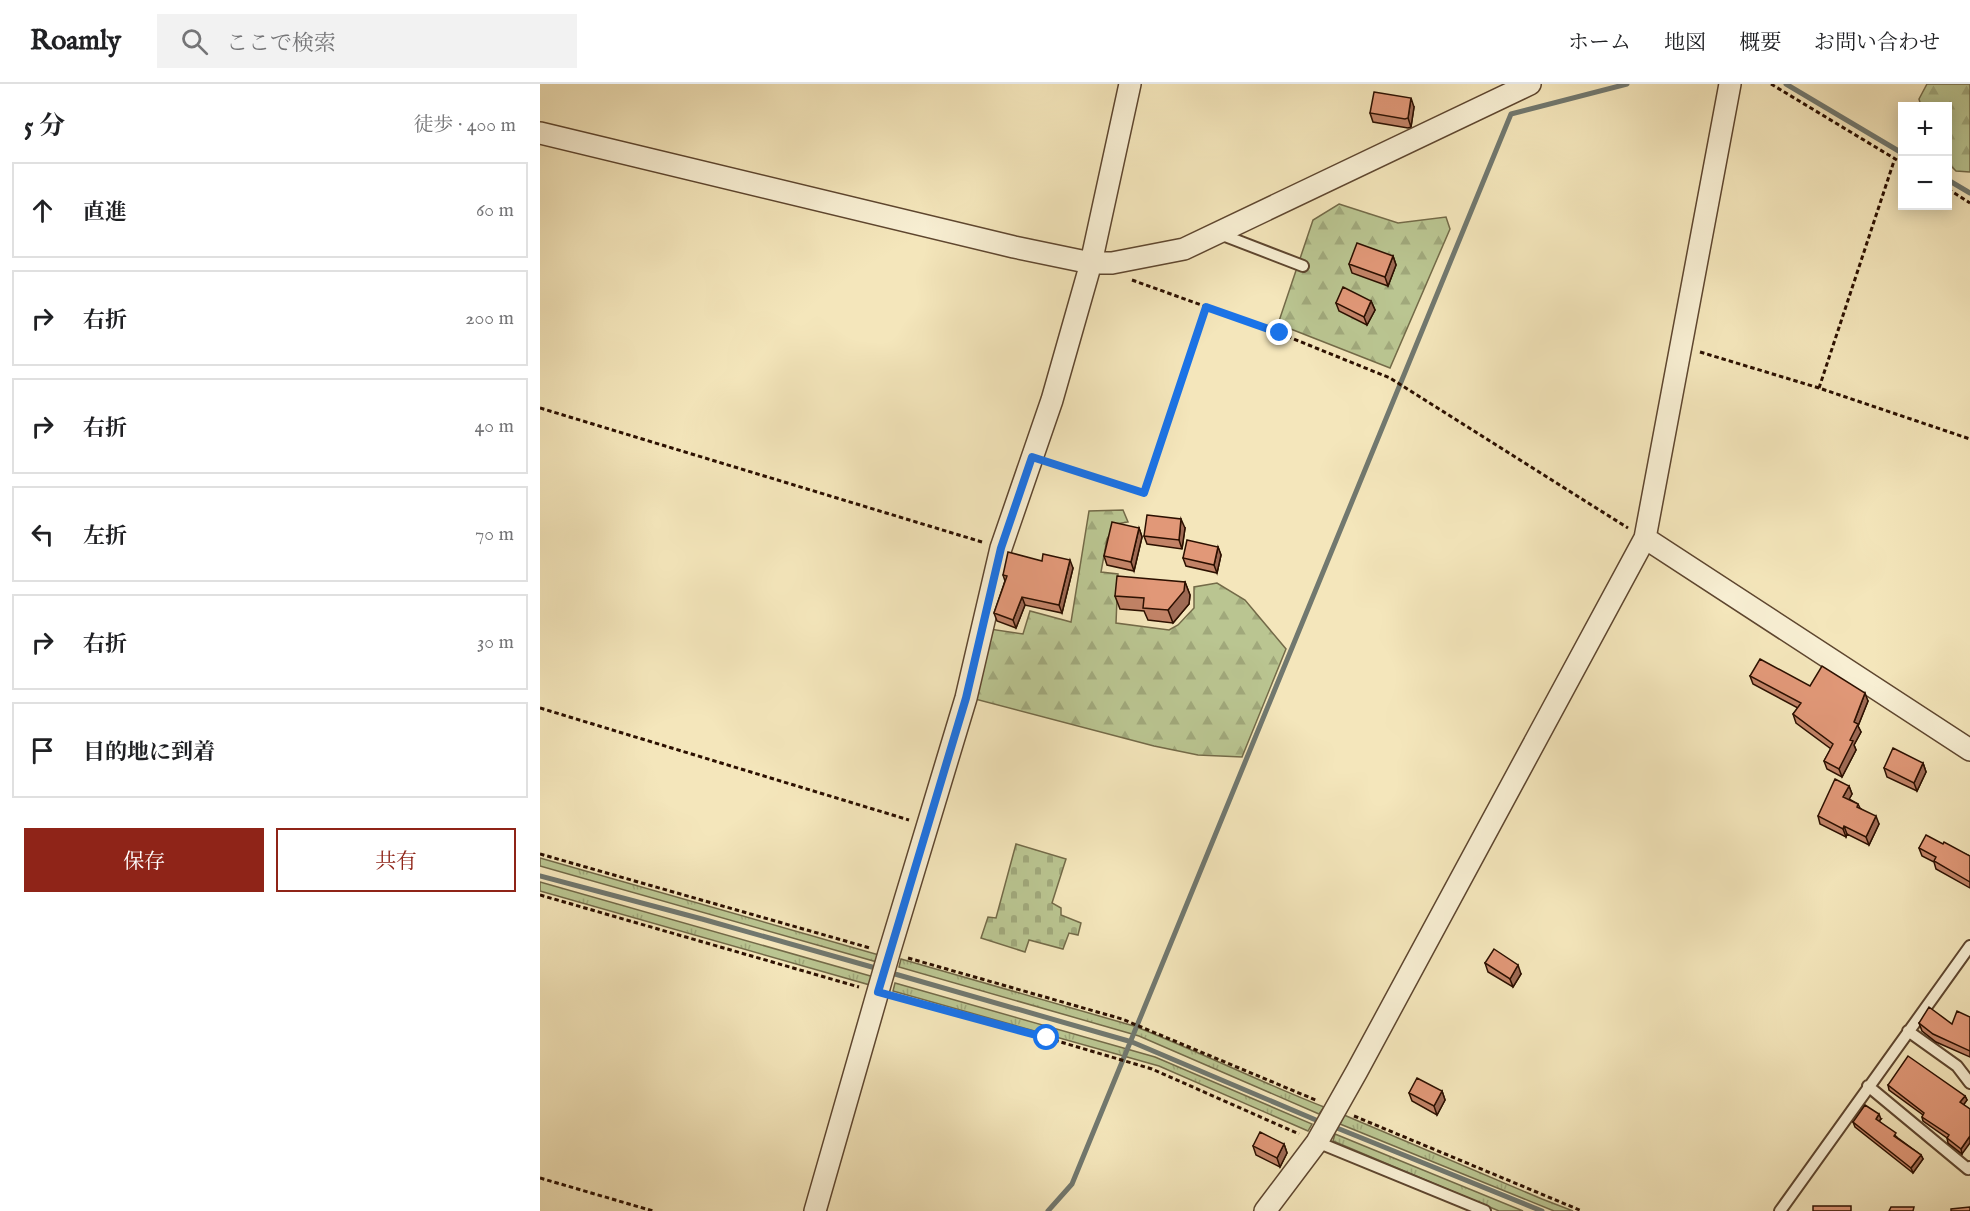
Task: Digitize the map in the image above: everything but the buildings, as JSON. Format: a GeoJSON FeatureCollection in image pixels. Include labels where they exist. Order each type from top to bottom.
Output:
{"type":"FeatureCollection","features":[{"type":"Feature","properties":{"kind":"street"},"geometry":{"type":"LineString","coordinates":[[815,1211],[889,953],[966,698],[1001,548],[1101,263],[1130,84]]}},
{"type":"Feature","properties":{"kind":"street"},"geometry":{"type":"LineString","coordinates":[[540,133],[1003,244],[1101,263],[1184,249],[1530,84]]}},
{"type":"Feature","properties":{"kind":"street"},"geometry":{"type":"LineString","coordinates":[[1265,1211],[1317,1142],[1645,538],[1730,84]]}},
{"type":"Feature","properties":{"kind":"street"},"geometry":{"type":"LineString","coordinates":[[1645,538],[1970,750]]}},
{"type":"Feature","properties":{"kind":"lane"},"geometry":{"type":"LineString","coordinates":[[1218,233],[1303,266]]}},
{"type":"Feature","properties":{"kind":"lane"},"geometry":{"type":"LineString","coordinates":[[1780,1211],[1970,946]]}},
{"type":"Feature","properties":{"kind":"lane"},"geometry":{"type":"LineString","coordinates":[[1908,1031],[1957,1066],[1970,1083]]}},
{"type":"Feature","properties":{"kind":"lane"},"geometry":{"type":"LineString","coordinates":[[1869,1086],[1968,1169],[1970,1167]]}},
{"type":"Feature","properties":{"kind":"lane"},"geometry":{"type":"LineString","coordinates":[[1317,1142],[1485,1211]]}},
{"type":"Feature","properties":{"kind":"path"},"geometry":{"type":"LineString","coordinates":[[1771,84],[1898,160]]}},
{"type":"Feature","properties":{"kind":"path"},"geometry":{"type":"LineString","coordinates":[[1819,388],[1894,158]]}},
{"type":"Feature","properties":{"kind":"path"},"geometry":{"type":"LineString","coordinates":[[1952,192],[1970,203]]}},
{"type":"Feature","properties":{"kind":"path"},"geometry":{"type":"LineString","coordinates":[[1101,263],[1132,280],[1280,333],[1390,378],[1645,538]]}},
{"type":"Feature","properties":{"kind":"path"},"geometry":{"type":"LineString","coordinates":[[1032,457],[1144,493],[1206,307]]}},
{"type":"Feature","properties":{"kind":"path"},"geometry":{"type":"LineString","coordinates":[[1681,346],[1819,388],[1970,438]]}},
{"type":"Feature","properties":{"kind":"path"},"geometry":{"type":"LineString","coordinates":[[540,408],[1001,548]]}},
{"type":"Feature","properties":{"kind":"path"},"geometry":{"type":"LineString","coordinates":[[540,708],[927,825]]}},
{"type":"Feature","properties":{"kind":"path"},"geometry":{"type":"LineString","coordinates":[[540,855],[1122,1018],[1582,1211]]}},
{"type":"Feature","properties":{"kind":"path"},"geometry":{"type":"LineString","coordinates":[[540,895],[1152,1069],[1317,1142]]}},
{"type":"Feature","properties":{"kind":"path"},"geometry":{"type":"LineString","coordinates":[[540,1178],[653,1211]]}},
{"type":"Feature","properties":{"kind":"green space"},"geometry":{"type":"Polygon","coordinates":[[[1927,84],[1970,84],[1970,172],[1956,171],[1952,167],[1952,102],[1920,102],[1919,99],[1927,84]]]}},
{"type":"Feature","properties":{"kind":"green space"},"geometry":{"type":"Polygon","coordinates":[[[1339,204],[1398,223],[1446,217],[1450,229],[1390,368],[1278,324],[1313,220],[1339,204]]]}},
{"type":"Feature","properties":{"kind":"green space"},"geometry":{"type":"Polygon","coordinates":[[[1123,510],[1128,522],[1116,524],[1107,539],[1101,572],[1118,574],[1116,623],[1169,630],[1178,625],[1194,608],[1194,587],[1217,583],[1245,600],[1286,649],[1242,757],[1198,755],[1154,746],[975,699],[990,629],[1023,634],[1030,611],[1071,622],[1089,511],[1123,510]]]}},
{"type":"Feature","properties":{"kind":"green space"},"geometry":{"type":"Polygon","coordinates":[[[1016,844],[1066,859],[1052,903],[1061,908],[1061,915],[1081,923],[1078,935],[1069,933],[1063,949],[1029,940],[1025,952],[981,938],[988,917],[996,918],[1016,844]]]}},
{"type":"Feature","properties":{"kind":"green space"},"geometry":{"type":"Polygon","coordinates":[[[540,858],[879,955],[877,962],[540,866],[540,858]]]}},
{"type":"Feature","properties":{"kind":"green space"},"geometry":{"type":"Polygon","coordinates":[[[540,882],[874,977],[870,985],[540,891],[540,882]]]}},
{"type":"Feature","properties":{"kind":"green space"},"geometry":{"type":"Polygon","coordinates":[[[901,959],[1134,1026],[1324,1107],[1319,1114],[1139,1036],[899,967],[901,959]]]}},
{"type":"Feature","properties":{"kind":"green space"},"geometry":{"type":"Polygon","coordinates":[[[895,983],[1155,1057],[1312,1124],[1308,1131],[1159,1066],[893,991],[895,983]]]}},
{"type":"Feature","properties":{"kind":"green space"},"geometry":{"type":"Polygon","coordinates":[[[1344,1115],[1573,1211],[1554,1211],[1340,1124],[1344,1115]]]}},
{"type":"Feature","properties":{"kind":"green space"},"geometry":{"type":"Polygon","coordinates":[[[1335,1134],[1523,1211],[1499,1211],[1333,1141],[1335,1134]]]}},
{"type":"Feature","properties":{"kind":"waterway"},"geometry":{"type":"LineString","coordinates":[[1048,1211],[1072,1184],[1511,114],[1627,84]]}},
{"type":"Feature","properties":{"kind":"waterway"},"geometry":{"type":"LineString","coordinates":[[1786,84],[1898,151]]}},
{"type":"Feature","properties":{"kind":"waterway"},"geometry":{"type":"LineString","coordinates":[[1952,182],[1970,193]]}},
{"type":"Feature","properties":{"kind":"waterway"},"geometry":{"type":"LineString","coordinates":[[540,876],[879,969]]}},
{"type":"Feature","properties":{"kind":"waterway"},"geometry":{"type":"LineString","coordinates":[[888,972],[1132,1042],[1323,1123]]}},
{"type":"Feature","properties":{"kind":"waterway"},"geometry":{"type":"LineString","coordinates":[[1332,1126],[1542,1211]]}},
{"type":"Feature","properties":{"kind":"route"},"geometry":{"type":"LineString","coordinates":[[1047,1038],[878,992],[966,698],[1001,548],[1032,457],[1144,493],[1206,307],[1280,333]]}}]}
